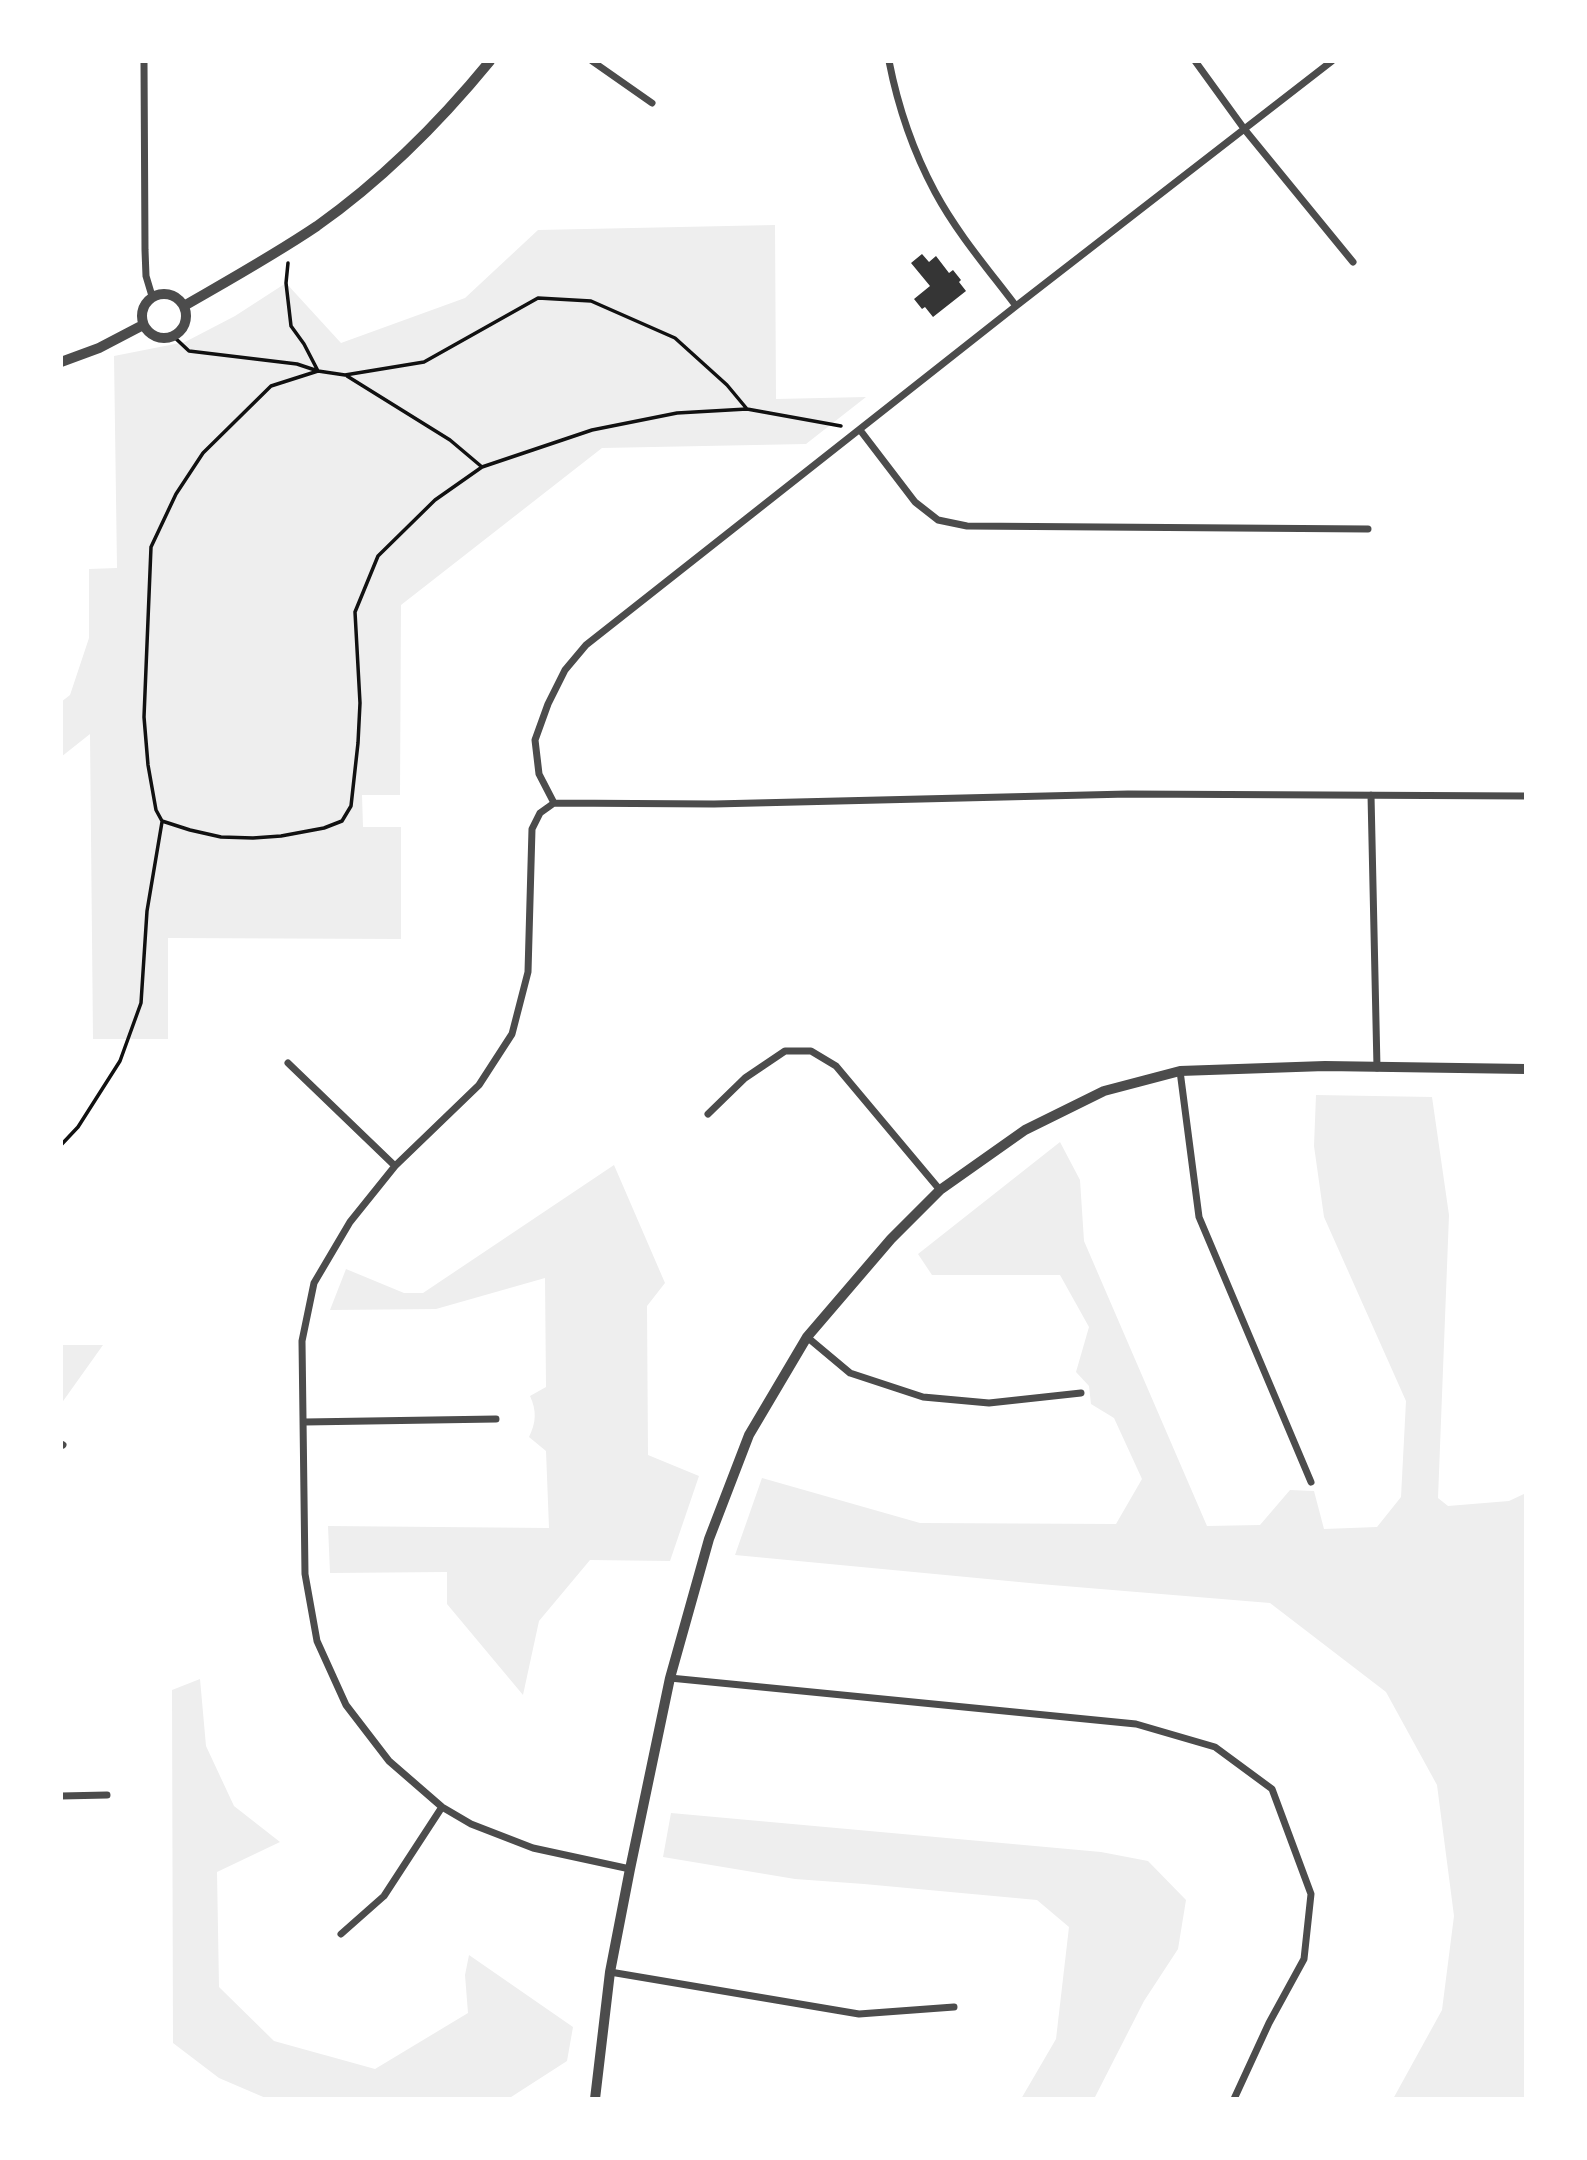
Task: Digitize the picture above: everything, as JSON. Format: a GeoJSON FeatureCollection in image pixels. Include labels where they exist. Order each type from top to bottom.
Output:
{"type":"FeatureCollection","features":[{"type":"Feature","properties":{"kind":"street"},"geometry":{"type":"LineString","coordinates":[[144,61],[145,250],[146,276],[152,296]]}},
{"type":"Feature","properties":{"kind":"street"},"geometry":{"type":"LineString","coordinates":[[184,306],[289,245],[329,216],[397,160],[446,112],[490,61]]}},
{"type":"Feature","properties":{"kind":"street"},"geometry":{"type":"LineString","coordinates":[[592,61],[652,103]]}},
{"type":"Feature","properties":{"kind":"street"},"geometry":{"type":"LineString","coordinates":[[889,61],[912,143],[932,186],[950,218],[1016,306]]}},
{"type":"Feature","properties":{"kind":"street"},"geometry":{"type":"LineString","coordinates":[[1195,61],[1245,130],[1353,262]]}},
{"type":"Feature","properties":{"kind":"street"},"geometry":{"type":"LineString","coordinates":[[554,803],[539,774],[535,740],[565,670],[586,645],[1332,61]]}},
{"type":"Feature","properties":{"kind":"street"},"geometry":{"type":"LineString","coordinates":[[161,293],[178,298],[187,314],[181,331],[165,338],[156,337],[143,325],[142,309],[152,296],[161,293]]}},
{"type":"Feature","properties":{"kind":"street"},"geometry":{"type":"LineString","coordinates":[[61,362],[99,348],[143,325]]}},
{"type":"Feature","properties":{"kind":"street"},"geometry":{"type":"LineString","coordinates":[[860,430],[915,502],[939,520],[967,526],[1368,529]]}},
{"type":"Feature","properties":{"kind":"street"},"geometry":{"type":"LineString","coordinates":[[630,1869],[533,1848],[471,1824],[442,1807],[389,1761],[346,1705],[317,1641],[305,1574],[303,1341],[314,1283],[350,1222],[395,1166],[480,1085],[512,1034],[528,972],[532,829],[540,813],[554,803],[715,804],[1128,794],[1526,796]]}},
{"type":"Feature","properties":{"kind":"street"},"geometry":{"type":"LineString","coordinates":[[1371,796],[1377,1068]]}},
{"type":"Feature","properties":{"kind":"street"},"geometry":{"type":"LineString","coordinates":[[708,1114],[745,1078],[785,1051],[811,1051],[836,1066],[940,1190]]}},
{"type":"Feature","properties":{"kind":"street"},"geometry":{"type":"LineString","coordinates":[[288,1063],[395,1166]]}},
{"type":"Feature","properties":{"kind":"street"},"geometry":{"type":"LineString","coordinates":[[595,2099],[610,1972],[630,1869],[670,1678],[709,1539],[749,1435],[807,1338],[891,1239],[940,1190],[1025,1130],[1104,1091],[1180,1071],[1325,1066],[1526,1069]]}},
{"type":"Feature","properties":{"kind":"street"},"geometry":{"type":"LineString","coordinates":[[1180,1071],[1199,1217],[1311,1482]]}},
{"type":"Feature","properties":{"kind":"street"},"geometry":{"type":"LineString","coordinates":[[807,1338],[850,1373],[923,1398],[989,1403],[1081,1394]]}},
{"type":"Feature","properties":{"kind":"street"},"geometry":{"type":"LineString","coordinates":[[305,1422],[496,1419]]}},
{"type":"Feature","properties":{"kind":"street"},"geometry":{"type":"LineString","coordinates":[[670,1678],[1136,1724],[1215,1747],[1272,1789],[1311,1894],[1304,1959],[1269,2023],[1234,2099]]}},
{"type":"Feature","properties":{"kind":"street"},"geometry":{"type":"LineString","coordinates":[[61,1796],[107,1795]]}},
{"type":"Feature","properties":{"kind":"street"},"geometry":{"type":"LineString","coordinates":[[341,1934],[384,1896],[442,1807]]}},
{"type":"Feature","properties":{"kind":"street"},"geometry":{"type":"LineString","coordinates":[[610,1972],[859,2014],[954,2007]]}},
{"type":"Feature","properties":{"kind":"path"},"geometry":{"type":"LineString","coordinates":[[289,245],[286,284],[291,326],[318,371]]}},
{"type":"Feature","properties":{"kind":"path"},"geometry":{"type":"LineString","coordinates":[[173,336],[189,351],[298,364],[318,371],[345,375],[424,362],[538,298],[591,301],[674,338],[727,385],[747,409]]}},
{"type":"Feature","properties":{"kind":"path"},"geometry":{"type":"LineString","coordinates":[[61,1146],[78,1127],[120,1061],[141,1003],[147,911],[162,821],[156,810],[148,765],[144,717],[151,547],[176,494],[203,453],[271,386],[318,371]]}},
{"type":"Feature","properties":{"kind":"path"},"geometry":{"type":"LineString","coordinates":[[345,375],[450,440],[482,467]]}},
{"type":"Feature","properties":{"kind":"path"},"geometry":{"type":"LineString","coordinates":[[162,821],[221,837],[253,838],[324,828],[342,821],[351,806],[359,743],[360,704],[355,612],[378,556],[435,500],[482,467],[592,430],[677,413],[747,409],[860,430]]}},
{"type":"Feature","properties":{"kind":"shaded area"},"geometry":{"type":"Polygon","coordinates":[[[775,225],[776,399],[866,397],[806,444],[602,448],[401,605],[400,795],[362,795],[363,827],[401,827],[401,939],[168,938],[168,1039],[93,1039],[90,734],[61,757],[61,702],[70,695],[89,638],[89,569],[117,568],[114,356],[185,342],[235,316],[286,283],[341,343],[465,298],[538,230],[775,225]]]}},
{"type":"Feature","properties":{"kind":"shaded area"},"geometry":{"type":"Polygon","coordinates":[[[1316,1095],[1432,1097],[1449,1215],[1438,1498],[1448,1506],[1509,1501],[1526,1493],[1526,2099],[1393,2099],[1442,2010],[1454,1916],[1437,1785],[1386,1692],[1270,1603],[735,1555],[762,1478],[920,1523],[1116,1524],[1142,1479],[1114,1418],[1091,1404],[1089,1386],[1076,1372],[1089,1327],[1060,1275],[932,1275],[918,1254],[1060,1142],[1080,1180],[1084,1241],[1207,1526],[1260,1525],[1290,1490],[1314,1491],[1324,1529],[1377,1527],[1401,1497],[1406,1401],[1324,1217],[1314,1146],[1316,1095]]]}},
{"type":"Feature","properties":{"kind":"shaded area"},"geometry":{"type":"Polygon","coordinates":[[[614,1165],[665,1283],[647,1306],[648,1455],[699,1476],[670,1561],[590,1560],[539,1621],[523,1695],[447,1604],[447,1572],[330,1573],[328,1526],[549,1528],[546,1451],[529,1437],[535,1417],[530,1396],[546,1387],[545,1278],[436,1309],[330,1310],[346,1269],[404,1293],[423,1293],[614,1165]]]}},
{"type":"Feature","properties":{"kind":"shaded area"},"geometry":{"type":"Polygon","coordinates":[[[61,1345],[103,1345],[61,1404],[61,1345]]]}},
{"type":"Feature","properties":{"kind":"shaded area"},"geometry":{"type":"Polygon","coordinates":[[[200,1679],[206,1746],[234,1806],[280,1842],[217,1872],[219,1987],[274,2041],[375,2069],[468,2013],[465,1975],[469,1955],[573,2027],[567,2061],[508,2099],[268,2099],[219,2078],[173,2043],[172,1690],[200,1679]]]}},
{"type":"Feature","properties":{"kind":"shaded area"},"geometry":{"type":"Polygon","coordinates":[[[671,1813],[1101,1852],[1148,1861],[1186,1900],[1178,1949],[1144,2001],[1094,2099],[1021,2099],[1056,2039],[1069,1927],[1037,1900],[795,1879],[663,1857],[671,1813]]]}},
{"type":"Feature","properties":{"kind":"building"},"geometry":{"type":"Polygon","coordinates":[[[922,254],[929,262],[936,256],[949,273],[953,270],[966,291],[933,317],[914,299],[930,286],[911,263],[922,254]]]}}]}
